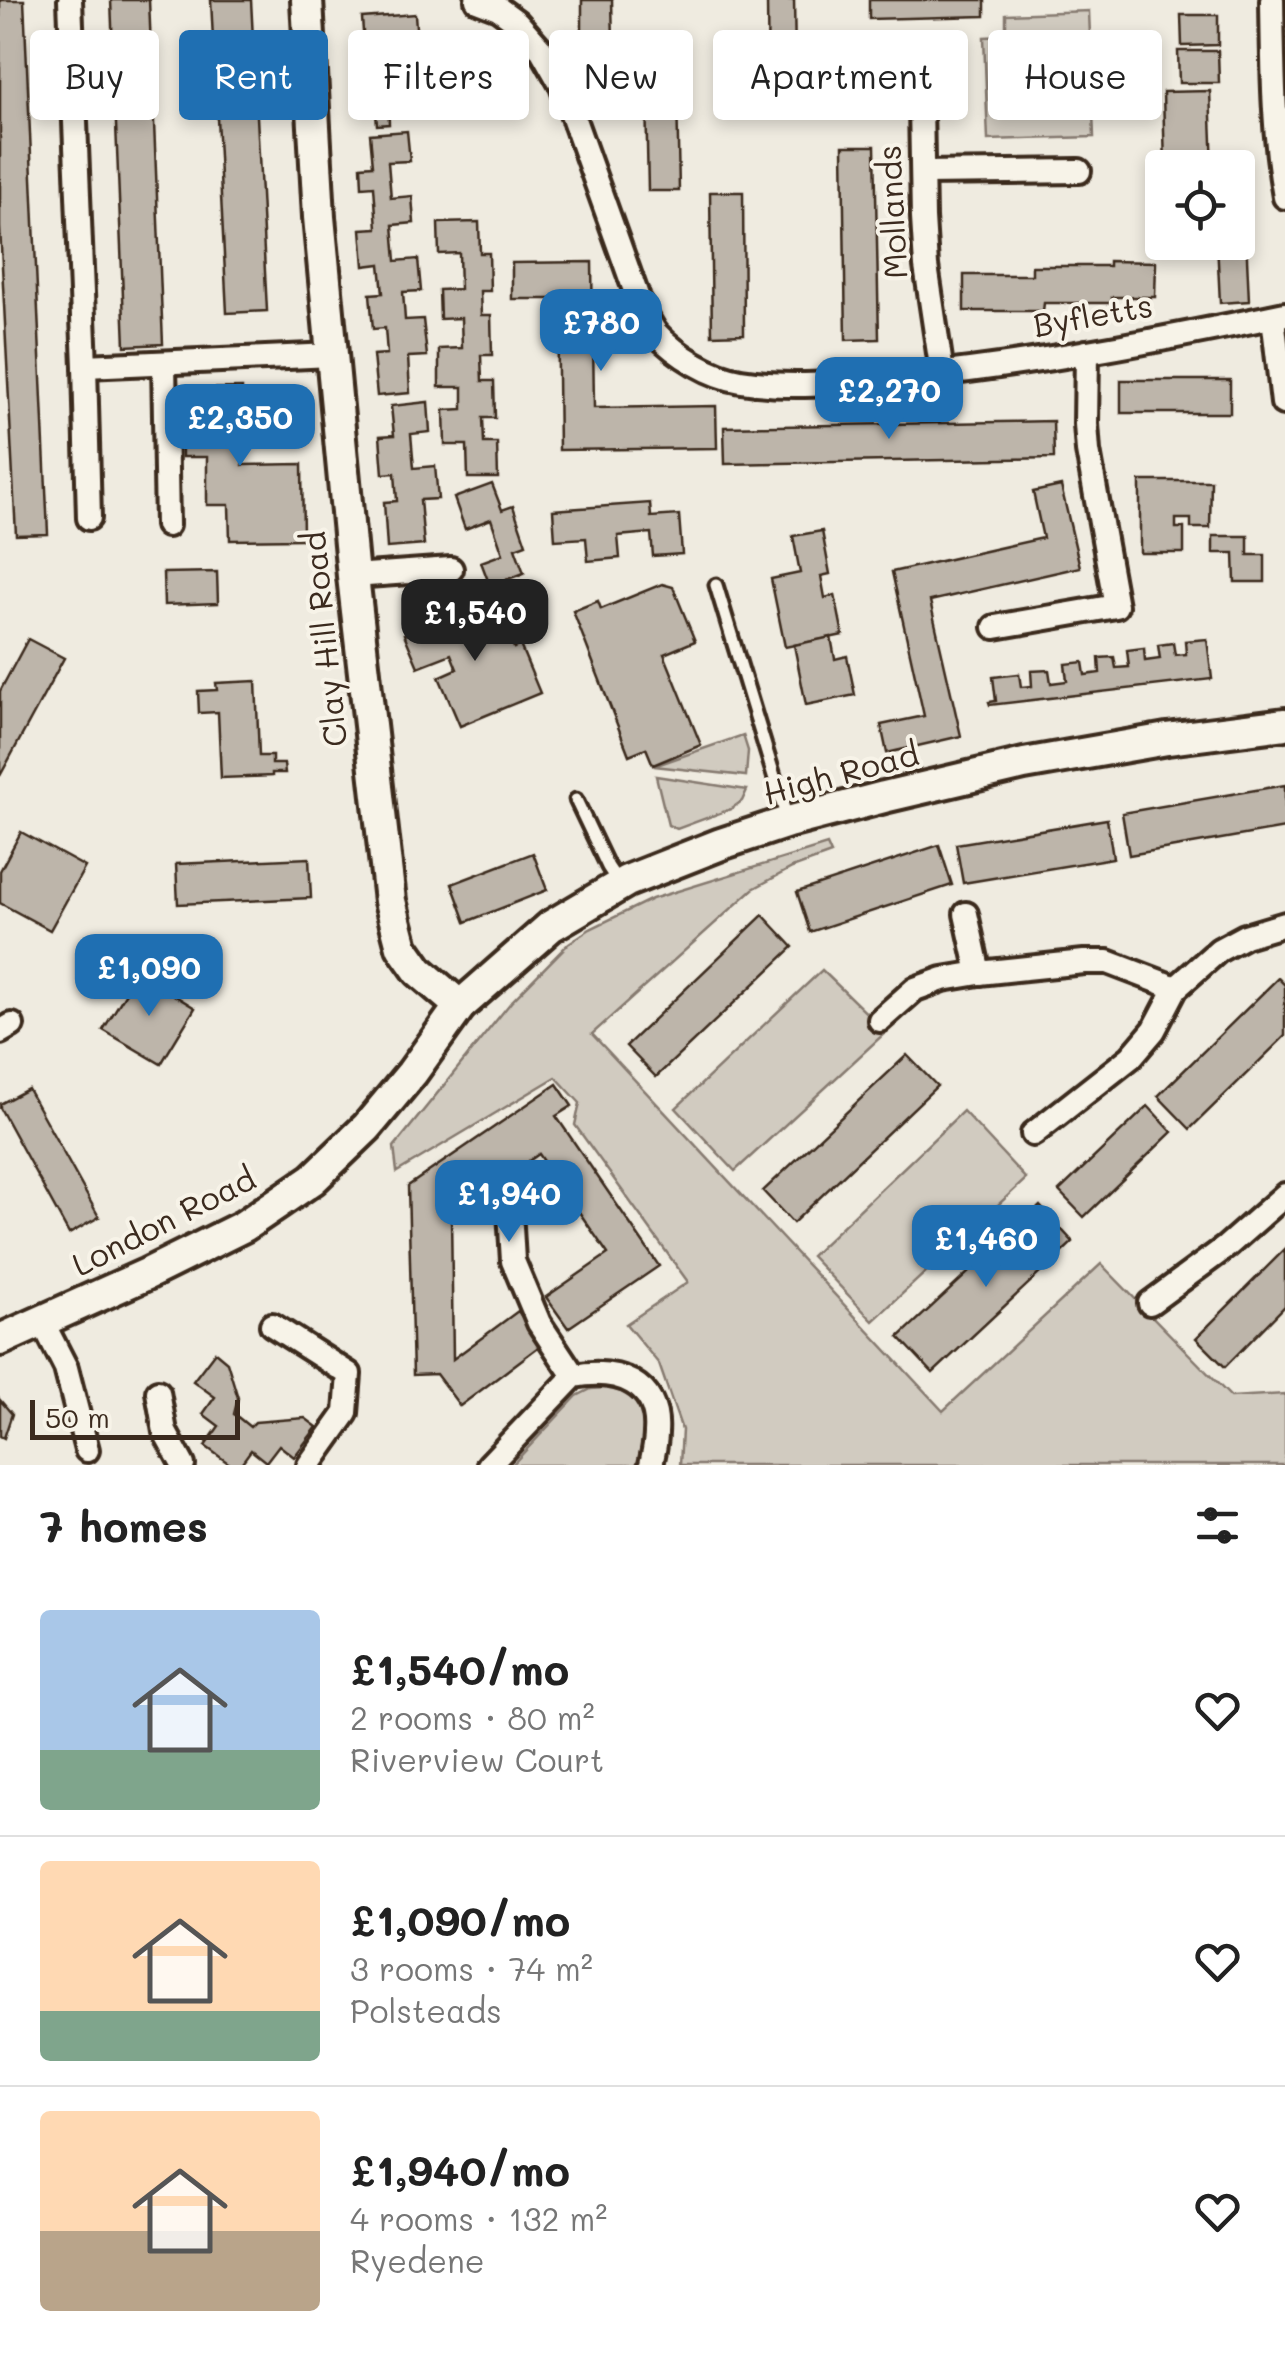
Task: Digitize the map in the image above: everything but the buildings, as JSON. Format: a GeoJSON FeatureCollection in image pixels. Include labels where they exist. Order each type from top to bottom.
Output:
{"type":"FeatureCollection","features":[{"type":"Feature","properties":{"kind":"main road","name":"Clay Hill Road"},"geometry":{"type":"LineString","coordinates":[[307,0],[319,217],[353,576],[395,924],[402,947],[419,971],[460,1006]]}},
{"type":"Feature","properties":{"kind":"main road","name":"High Road"},"geometry":{"type":"LineString","coordinates":[[460,1006],[551,926],[621,885],[722,844],[788,822],[1024,764],[1167,739],[1285,724]]}},
{"type":"Feature","properties":{"kind":"main road","name":"London Road"},"geometry":{"type":"LineString","coordinates":[[0,1340],[244,1226],[313,1179],[412,1073],[460,1006]]}},
{"type":"Feature","properties":{"kind":"street"},"geometry":{"type":"LineString","coordinates":[[70,0],[89,518]]}},
{"type":"Feature","properties":{"kind":"street"},"geometry":{"type":"LineString","coordinates":[[1272,0],[1274,92],[1285,197]]}},
{"type":"Feature","properties":{"kind":"street","name":"Byfletts"},"geometry":{"type":"LineString","coordinates":[[492,3],[517,22],[541,49],[562,86],[640,307],[656,332],[702,368],[738,381],[788,385],[856,382],[1088,352],[1279,316]]}},
{"type":"Feature","properties":{"kind":"street","name":"Mollands"},"geometry":{"type":"LineString","coordinates":[[921,120],[926,266],[942,373]]}},
{"type":"Feature","properties":{"kind":"street"},"geometry":{"type":"LineString","coordinates":[[922,173],[1079,171]]}},
{"type":"Feature","properties":{"kind":"street"},"geometry":{"type":"LineString","coordinates":[[1279,316],[1283,403]]}},
{"type":"Feature","properties":{"kind":"street"},"geometry":{"type":"LineString","coordinates":[[995,628],[1116,606],[1088,451],[1088,352]]}},
{"type":"Feature","properties":{"kind":"street"},"geometry":{"type":"LineString","coordinates":[[85,366],[332,354]]}},
{"type":"Feature","properties":{"kind":"street"},"geometry":{"type":"LineString","coordinates":[[164,363],[167,526]]}},
{"type":"Feature","properties":{"kind":"street"},"geometry":{"type":"LineString","coordinates":[[353,576],[450,569]]}},
{"type":"Feature","properties":{"kind":"street"},"geometry":{"type":"LineString","coordinates":[[966,914],[979,972]]}},
{"type":"Feature","properties":{"kind":"street"},"geometry":{"type":"LineString","coordinates":[[1033,1134],[1132,1057],[1154,1030],[1176,988],[1219,950],[1245,936],[1285,924]]}},
{"type":"Feature","properties":{"kind":"street"},"geometry":{"type":"LineString","coordinates":[[880,1020],[915,989],[979,972],[1108,962],[1176,988]]}},
{"type":"Feature","properties":{"kind":"street"},"geometry":{"type":"LineString","coordinates":[[509,1194],[513,1261],[539,1323],[574,1376]]}},
{"type":"Feature","properties":{"kind":"street"},"geometry":{"type":"LineString","coordinates":[[1150,1303],[1226,1247],[1285,1195]]}},
{"type":"Feature","properties":{"kind":"street"},"geometry":{"type":"LineString","coordinates":[[42,1322],[66,1368],[87,1450]]}},
{"type":"Feature","properties":{"kind":"street"},"geometry":{"type":"LineString","coordinates":[[272,1325],[350,1374],[346,1413],[309,1465]]}},
{"type":"Feature","properties":{"kind":"street"},"geometry":{"type":"LineString","coordinates":[[490,1465],[574,1376],[589,1373],[632,1380],[647,1395],[657,1432],[651,1465]]}},
{"type":"Feature","properties":{"kind":"street"},"geometry":{"type":"LineString","coordinates":[[158,1392],[165,1432],[183,1465]]}},
{"type":"Feature","properties":{"kind":"lane"},"geometry":{"type":"LineString","coordinates":[[716,585],[788,822]]}},
{"type":"Feature","properties":{"kind":"lane"},"geometry":{"type":"LineString","coordinates":[[576,800],[621,885]]}},
{"type":"Feature","properties":{"kind":"shaded area"},"geometry":{"type":"Polygon","coordinates":[[[1089,11],[1090,30],[1006,30],[1006,14],[1089,11]]]}},
{"type":"Feature","properties":{"kind":"shaded area"},"geometry":{"type":"Polygon","coordinates":[[[984,37],[988,37],[988,120],[1093,120],[1094,137],[988,140],[984,37]]]}},
{"type":"Feature","properties":{"kind":"shaded area"},"geometry":{"type":"Polygon","coordinates":[[[743,735],[748,751],[746,776],[654,766],[743,735]]]}},
{"type":"Feature","properties":{"kind":"shaded area"},"geometry":{"type":"Polygon","coordinates":[[[656,776],[747,790],[742,801],[731,809],[677,829],[668,825],[656,776]]]}},
{"type":"Feature","properties":{"kind":"shaded area"},"geometry":{"type":"Polygon","coordinates":[[[827,845],[831,854],[792,868],[753,889],[592,1034],[943,1411],[1101,1264],[1231,1397],[1285,1394],[1285,1465],[680,1465],[682,1430],[659,1364],[626,1324],[688,1282],[575,1125],[580,1103],[556,1077],[397,1172],[394,1147],[512,1001],[569,943],[652,899],[827,845]]]}},
{"type":"Feature","properties":{"kind":"shaded area"},"geometry":{"type":"Polygon","coordinates":[[[822,970],[886,1032],[735,1171],[676,1108],[822,970]]]}},
{"type":"Feature","properties":{"kind":"shaded area"},"geometry":{"type":"Polygon","coordinates":[[[963,1111],[1026,1179],[873,1321],[811,1256],[963,1111]]]}},
{"type":"Feature","properties":{"kind":"shaded area"},"geometry":{"type":"Polygon","coordinates":[[[605,1388],[632,1397],[645,1414],[649,1432],[645,1450],[635,1465],[512,1465],[577,1396],[605,1388]]]}}]}
